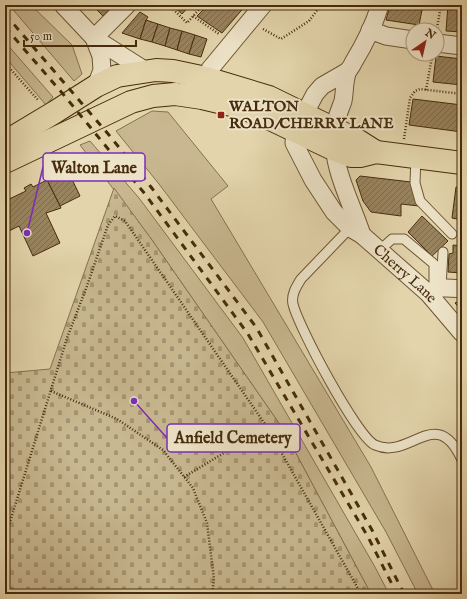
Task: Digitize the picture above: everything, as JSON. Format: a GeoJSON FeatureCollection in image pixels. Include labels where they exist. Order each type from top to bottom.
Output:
{"type":"FeatureCollection","features":[{"type":"Feature","properties":{"kind":"highway"},"geometry":{"type":"LineString","coordinates":[[5,142],[96,86],[117,76],[146,71],[173,71],[206,78],[269,97],[299,123],[335,150],[351,156],[360,156],[376,152],[462,162]]}},
{"type":"Feature","properties":{"kind":"highway"},"geometry":{"type":"LineString","coordinates":[[5,162],[131,102],[153,96],[175,94],[233,105],[266,117],[334,129],[357,140],[376,152]]}},
{"type":"Feature","properties":{"kind":"street"},"geometry":{"type":"LineString","coordinates":[[63,5],[94,38],[146,71]]}},
{"type":"Feature","properties":{"kind":"street"},"geometry":{"type":"LineString","coordinates":[[94,38],[127,5]]}},
{"type":"Feature","properties":{"kind":"street"},"geometry":{"type":"LineString","coordinates":[[206,78],[210,69],[264,5]]}},
{"type":"Feature","properties":{"kind":"street"},"geometry":{"type":"LineString","coordinates":[[299,123],[315,94],[322,86],[348,71],[370,30],[380,5]]}},
{"type":"Feature","properties":{"kind":"street"},"geometry":{"type":"LineString","coordinates":[[370,30],[386,36],[405,39]]}},
{"type":"Feature","properties":{"kind":"street"},"geometry":{"type":"LineString","coordinates":[[94,38],[101,56],[102,70],[96,86]]}},
{"type":"Feature","properties":{"kind":"street"},"geometry":{"type":"LineString","coordinates":[[445,44],[462,46]]}},
{"type":"Feature","properties":{"kind":"street","name":"Cherry Lane"},"geometry":{"type":"LineString","coordinates":[[348,71],[342,102],[334,129],[335,150],[337,164],[345,191],[356,215],[356,231]]}},
{"type":"Feature","properties":{"kind":"street","name":"Cherry Lane"},"geometry":{"type":"LineString","coordinates":[[299,123],[294,143],[313,180],[334,212],[380,250],[434,290],[462,333]]}},
{"type":"Feature","properties":{"kind":"street"},"geometry":{"type":"LineString","coordinates":[[434,290],[462,290]]}},
{"type":"Feature","properties":{"kind":"lane"},"geometry":{"type":"LineString","coordinates":[[416,157],[415,183],[420,201],[452,234]]}},
{"type":"Feature","properties":{"kind":"lane"},"geometry":{"type":"LineString","coordinates":[[356,231],[301,279],[294,289],[293,303],[301,324],[344,404],[362,433],[372,444],[384,449],[398,446],[426,435],[438,434],[449,439],[462,460]]}},
{"type":"Feature","properties":{"kind":"lane"},"geometry":{"type":"LineString","coordinates":[[380,250],[392,239],[404,239],[434,264],[434,290]]}},
{"type":"Feature","properties":{"kind":"lane"},"geometry":{"type":"LineString","coordinates":[[434,290],[443,252]]}},
{"type":"Feature","properties":{"kind":"path"},"geometry":{"type":"LineString","coordinates":[[169,5],[187,22],[204,5]]}},
{"type":"Feature","properties":{"kind":"path"},"geometry":{"type":"LineString","coordinates":[[249,21],[281,39],[309,20],[321,5]]}},
{"type":"Feature","properties":{"kind":"path"},"geometry":{"type":"LineString","coordinates":[[438,22],[441,5]]}},
{"type":"Feature","properties":{"kind":"path"},"geometry":{"type":"LineString","coordinates":[[193,16],[231,43]]}},
{"type":"Feature","properties":{"kind":"path"},"geometry":{"type":"LineString","coordinates":[[426,90],[431,62]]}},
{"type":"Feature","properties":{"kind":"path"},"geometry":{"type":"LineString","coordinates":[[5,63],[51,114]]}},
{"type":"Feature","properties":{"kind":"path"},"geometry":{"type":"LineString","coordinates":[[398,140],[404,141],[410,98],[415,91],[426,90],[462,94]]}},
{"type":"Feature","properties":{"kind":"path"},"geometry":{"type":"LineString","coordinates":[[5,538],[68,338],[108,225],[115,216],[125,221],[268,427],[361,594]]}},
{"type":"Feature","properties":{"kind":"path"},"geometry":{"type":"LineString","coordinates":[[51,391],[117,419],[162,450],[193,488],[207,522],[214,579],[212,594]]}},
{"type":"Feature","properties":{"kind":"path"},"geometry":{"type":"LineString","coordinates":[[184,477],[268,427]]}},
{"type":"Feature","properties":{"kind":"green space"},"geometry":{"type":"Polygon","coordinates":[[[9,5],[31,5],[72,45],[82,74],[74,81],[9,5]]]}},
{"type":"Feature","properties":{"kind":"green space"},"geometry":{"type":"Polygon","coordinates":[[[5,42],[53,97],[46,105],[5,57],[5,42]]]}},
{"type":"Feature","properties":{"kind":"green space"},"geometry":{"type":"Polygon","coordinates":[[[152,111],[168,112],[228,186],[211,199],[371,467],[435,594],[418,594],[386,532],[263,322],[159,184],[116,131],[152,111]]]}},
{"type":"Feature","properties":{"kind":"green space"},"geometry":{"type":"Polygon","coordinates":[[[90,141],[139,198],[243,338],[375,567],[389,594],[371,594],[283,429],[152,240],[80,145],[90,141]]]}},
{"type":"Feature","properties":{"kind":"green space"},"geometry":{"type":"Polygon","coordinates":[[[114,188],[152,240],[283,429],[371,594],[5,594],[5,373],[50,369],[114,188]]]}},
{"type":"Feature","properties":{"kind":"building"},"geometry":{"type":"Polygon","coordinates":[[[92,5],[113,5],[103,16],[92,5]]]}},
{"type":"Feature","properties":{"kind":"building"},"geometry":{"type":"Polygon","coordinates":[[[172,5],[190,5],[182,14],[172,5]]]}},
{"type":"Feature","properties":{"kind":"building"},"geometry":{"type":"Polygon","coordinates":[[[208,5],[246,5],[222,33],[197,16],[208,5]]]}},
{"type":"Feature","properties":{"kind":"building"},"geometry":{"type":"Polygon","coordinates":[[[390,5],[423,5],[420,22],[405,23],[386,20],[390,5]]]}},
{"type":"Feature","properties":{"kind":"building"},"geometry":{"type":"Polygon","coordinates":[[[448,5],[462,5],[462,32],[446,31],[448,5]]]}},
{"type":"Feature","properties":{"kind":"building"},"geometry":{"type":"Polygon","coordinates":[[[140,12],[148,17],[140,39],[122,33],[140,12]]]}},
{"type":"Feature","properties":{"kind":"building"},"geometry":{"type":"Polygon","coordinates":[[[146,20],[158,24],[152,42],[140,39],[146,20]]]}},
{"type":"Feature","properties":{"kind":"building"},"geometry":{"type":"Polygon","coordinates":[[[158,24],[170,28],[165,46],[152,42],[158,24]]]}},
{"type":"Feature","properties":{"kind":"building"},"geometry":{"type":"Polygon","coordinates":[[[170,28],[182,31],[177,50],[165,46],[170,28]]]}},
{"type":"Feature","properties":{"kind":"building"},"geometry":{"type":"Polygon","coordinates":[[[182,31],[195,35],[189,54],[177,50],[182,31]]]}},
{"type":"Feature","properties":{"kind":"building"},"geometry":{"type":"Polygon","coordinates":[[[195,35],[207,39],[201,57],[189,54],[195,35]]]}},
{"type":"Feature","properties":{"kind":"building"},"geometry":{"type":"Polygon","coordinates":[[[445,57],[462,59],[462,85],[433,82],[435,62],[445,62],[445,57]]]}},
{"type":"Feature","properties":{"kind":"building"},"geometry":{"type":"Polygon","coordinates":[[[413,99],[462,105],[462,132],[409,125],[413,99]]]}},
{"type":"Feature","properties":{"kind":"building"},"geometry":{"type":"Polygon","coordinates":[[[68,171],[80,196],[60,206],[47,180],[68,171]]]}},
{"type":"Feature","properties":{"kind":"building"},"geometry":{"type":"Polygon","coordinates":[[[360,176],[411,182],[419,206],[401,204],[401,216],[371,212],[363,201],[356,180],[360,176]]]}},
{"type":"Feature","properties":{"kind":"building"},"geometry":{"type":"Polygon","coordinates":[[[47,180],[61,208],[46,213],[60,243],[33,256],[19,226],[5,233],[5,201],[26,191],[24,188],[31,184],[33,187],[47,180]]]}},
{"type":"Feature","properties":{"kind":"building"},"geometry":{"type":"Polygon","coordinates":[[[456,187],[462,188],[462,220],[452,218],[456,187]]]}},
{"type":"Feature","properties":{"kind":"building"},"geometry":{"type":"Polygon","coordinates":[[[422,216],[448,241],[432,256],[408,232],[422,216]]]}},
{"type":"Feature","properties":{"kind":"building"},"geometry":{"type":"Polygon","coordinates":[[[453,245],[462,246],[462,273],[448,272],[449,254],[453,253],[453,245]]]}},
{"type":"Feature","properties":{"kind":"building"},"geometry":{"type":"Polygon","coordinates":[[[462,301],[462,311],[455,303],[462,301]]]}},
{"type":"Feature","properties":{"kind":"railway"},"geometry":{"type":"LineString","coordinates":[[5,14],[109,135],[151,187],[256,327],[372,530],[404,594]]}},
{"type":"Feature","properties":{"kind":"railway"},"geometry":{"type":"LineString","coordinates":[[5,27],[63,94],[145,194],[248,334],[368,537],[397,594]]}},
{"type":"Feature","properties":{"kind":"place","name":"WALTON ROAD/CHERRY LANE"},"geometry":{"type":"Point","coordinates":[221,115]}},
{"type":"Feature","properties":{"kind":"place","name":"Walton Lane"},"geometry":{"type":"Point","coordinates":[27,233]}},
{"type":"Feature","properties":{"kind":"place","name":"Anfield Cemetery"},"geometry":{"type":"Point","coordinates":[134,401]}}]}
